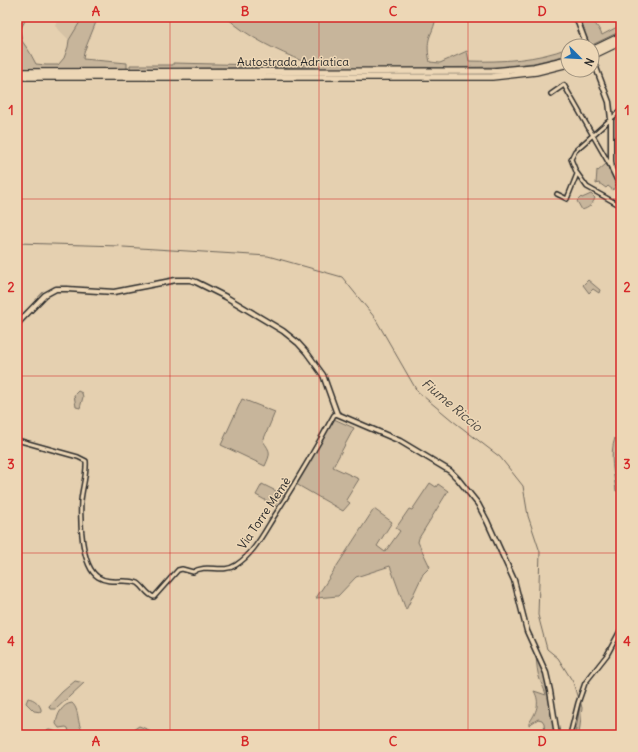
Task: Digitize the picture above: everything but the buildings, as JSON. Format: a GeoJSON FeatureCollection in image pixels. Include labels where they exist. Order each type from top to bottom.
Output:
{"type":"FeatureCollection","features":[{"type":"Feature","properties":{"kind":"highway"},"geometry":{"type":"LineString","coordinates":[[600,46],[621,36]]}},
{"type":"Feature","properties":{"kind":"highway"},"geometry":{"type":"LineString","coordinates":[[600,52],[621,42]]}},
{"type":"Feature","properties":{"kind":"highway","name":"Autostrada Adriatica"},"geometry":{"type":"LineString","coordinates":[[454,74],[514,70],[560,61]]}},
{"type":"Feature","properties":{"kind":"highway","name":"Autostrada Adriatica"},"geometry":{"type":"LineString","coordinates":[[17,77],[454,74],[513,75],[560,66]]}},
{"type":"Feature","properties":{"kind":"highway","name":"Autostrada Adriatica"},"geometry":{"type":"LineString","coordinates":[[17,72],[317,75]]}},
{"type":"Feature","properties":{"kind":"street"},"geometry":{"type":"LineString","coordinates":[[576,17],[584,38]]}},
{"type":"Feature","properties":{"kind":"street"},"geometry":{"type":"LineString","coordinates":[[600,78],[609,102],[611,119],[610,155],[612,169]]}},
{"type":"Feature","properties":{"kind":"street"},"geometry":{"type":"LineString","coordinates":[[551,94],[564,85],[612,169],[621,188]]}},
{"type":"Feature","properties":{"kind":"street"},"geometry":{"type":"LineString","coordinates":[[621,110],[575,151],[572,156],[572,164],[587,186],[621,206]]}},
{"type":"Feature","properties":{"kind":"street"},"geometry":{"type":"LineString","coordinates":[[557,194],[567,199],[577,172]]}},
{"type":"Feature","properties":{"kind":"street"},"geometry":{"type":"LineString","coordinates":[[17,324],[45,295],[56,290],[67,289],[114,292],[176,280],[190,280],[226,296],[298,343],[323,375],[337,414],[400,441],[450,471],[478,504],[514,580],[527,631],[546,673],[557,735]]}},
{"type":"Feature","properties":{"kind":"street","name":"Via Torre Memè"},"geometry":{"type":"LineString","coordinates":[[17,440],[78,457],[86,461],[81,501],[81,520],[83,541],[90,568],[94,574],[103,580],[138,583],[154,597],[178,570],[182,569],[193,572],[197,569],[204,568],[230,569],[253,550],[296,482],[334,415],[337,414]]}},
{"type":"Feature","properties":{"kind":"street"},"geometry":{"type":"LineString","coordinates":[[570,735],[579,697],[587,678],[601,664],[621,629]]}},
{"type":"Feature","properties":{"kind":"shaded area"},"geometry":{"type":"Polygon","coordinates":[[[17,17],[27,17],[20,30],[22,41],[36,64],[58,65],[64,58],[69,40],[83,17],[98,17],[84,52],[83,59],[127,63],[127,69],[17,70],[17,17]]]}},
{"type":"Feature","properties":{"kind":"shaded area"},"geometry":{"type":"Polygon","coordinates":[[[59,17],[83,17],[69,40],[55,26],[59,17]]]}},
{"type":"Feature","properties":{"kind":"shaded area"},"geometry":{"type":"Polygon","coordinates":[[[226,17],[436,17],[428,42],[430,62],[440,63],[467,51],[469,61],[532,58],[560,51],[560,57],[534,63],[498,67],[130,69],[130,65],[173,65],[173,63],[303,66],[304,62],[253,37],[226,17]]]}},
{"type":"Feature","properties":{"kind":"shaded area"},"geometry":{"type":"Polygon","coordinates":[[[578,17],[587,18],[593,22],[602,35],[621,25],[621,31],[600,41],[600,38],[587,38],[578,17]]]}},
{"type":"Feature","properties":{"kind":"shaded area"},"geometry":{"type":"Polygon","coordinates":[[[606,164],[617,183],[613,190],[608,186],[606,188],[599,183],[596,184],[597,170],[598,171],[606,164]]]}},
{"type":"Feature","properties":{"kind":"shaded area"},"geometry":{"type":"Polygon","coordinates":[[[591,194],[595,198],[593,203],[582,210],[577,201],[581,197],[582,198],[591,194]]]}},
{"type":"Feature","properties":{"kind":"shaded area"},"geometry":{"type":"Polygon","coordinates":[[[588,280],[600,290],[599,293],[593,289],[589,293],[583,285],[588,280]]]}},
{"type":"Feature","properties":{"kind":"shaded area"},"geometry":{"type":"Polygon","coordinates":[[[78,391],[82,393],[83,397],[80,408],[76,407],[74,395],[78,391]]]}},
{"type":"Feature","properties":{"kind":"shaded area"},"geometry":{"type":"Polygon","coordinates":[[[242,399],[275,412],[263,441],[268,448],[269,453],[265,466],[221,445],[242,399]]]}},
{"type":"Feature","properties":{"kind":"shaded area"},"geometry":{"type":"Polygon","coordinates":[[[334,419],[354,428],[333,467],[359,479],[346,500],[350,503],[343,511],[296,484],[334,419]]]}},
{"type":"Feature","properties":{"kind":"shaded area"},"geometry":{"type":"Polygon","coordinates":[[[615,438],[621,447],[621,490],[616,491],[612,458],[615,438]]]}},
{"type":"Feature","properties":{"kind":"shaded area"},"geometry":{"type":"Polygon","coordinates":[[[430,483],[436,487],[438,484],[448,491],[419,538],[418,542],[430,567],[423,574],[406,610],[390,566],[356,577],[338,596],[316,598],[374,509],[392,522],[377,546],[385,552],[400,531],[396,528],[409,509],[412,510],[430,483]]]}},
{"type":"Feature","properties":{"kind":"shaded area"},"geometry":{"type":"Polygon","coordinates":[[[262,484],[286,496],[279,508],[256,495],[262,484]]]}},
{"type":"Feature","properties":{"kind":"shaded area"},"geometry":{"type":"Polygon","coordinates":[[[536,657],[548,683],[556,735],[545,735],[544,723],[542,720],[538,719],[529,725],[537,708],[537,700],[534,691],[546,695],[539,677],[536,657]]]}},
{"type":"Feature","properties":{"kind":"shaded area"},"geometry":{"type":"Polygon","coordinates":[[[75,681],[84,683],[56,709],[50,709],[49,706],[75,681]]]}},
{"type":"Feature","properties":{"kind":"shaded area"},"geometry":{"type":"Polygon","coordinates":[[[28,698],[38,703],[41,712],[34,711],[26,703],[28,698]]]}},
{"type":"Feature","properties":{"kind":"shaded area"},"geometry":{"type":"Polygon","coordinates":[[[580,700],[582,708],[579,735],[571,735],[580,700]]]}},
{"type":"Feature","properties":{"kind":"shaded area"},"geometry":{"type":"Polygon","coordinates":[[[72,703],[77,711],[81,729],[84,733],[89,735],[70,735],[68,728],[59,728],[56,724],[61,710],[65,705],[72,703]]]}},
{"type":"Feature","properties":{"kind":"shaded area"},"geometry":{"type":"Polygon","coordinates":[[[139,726],[149,730],[147,735],[130,735],[133,730],[139,726]]]}},
{"type":"Feature","properties":{"kind":"shaded area"},"geometry":{"type":"Polygon","coordinates":[[[49,730],[60,735],[34,735],[49,730]]]}},
{"type":"Feature","properties":{"kind":"waterway","name":"Fiume Riccio"},"geometry":{"type":"LineString","coordinates":[[17,243],[119,246]]}},
{"type":"Feature","properties":{"kind":"waterway","name":"Fiume Riccio"},"geometry":{"type":"LineString","coordinates":[[123,247],[268,256],[342,277],[375,318],[417,391],[500,457],[523,486],[528,516],[540,552],[538,615],[547,649],[558,658],[573,682],[578,699]]}},
{"type":"Feature","properties":{"kind":"waterway","name":"Fiume Riccio"},"geometry":{"type":"LineString","coordinates":[[575,735],[580,706],[579,702]]}}]}
